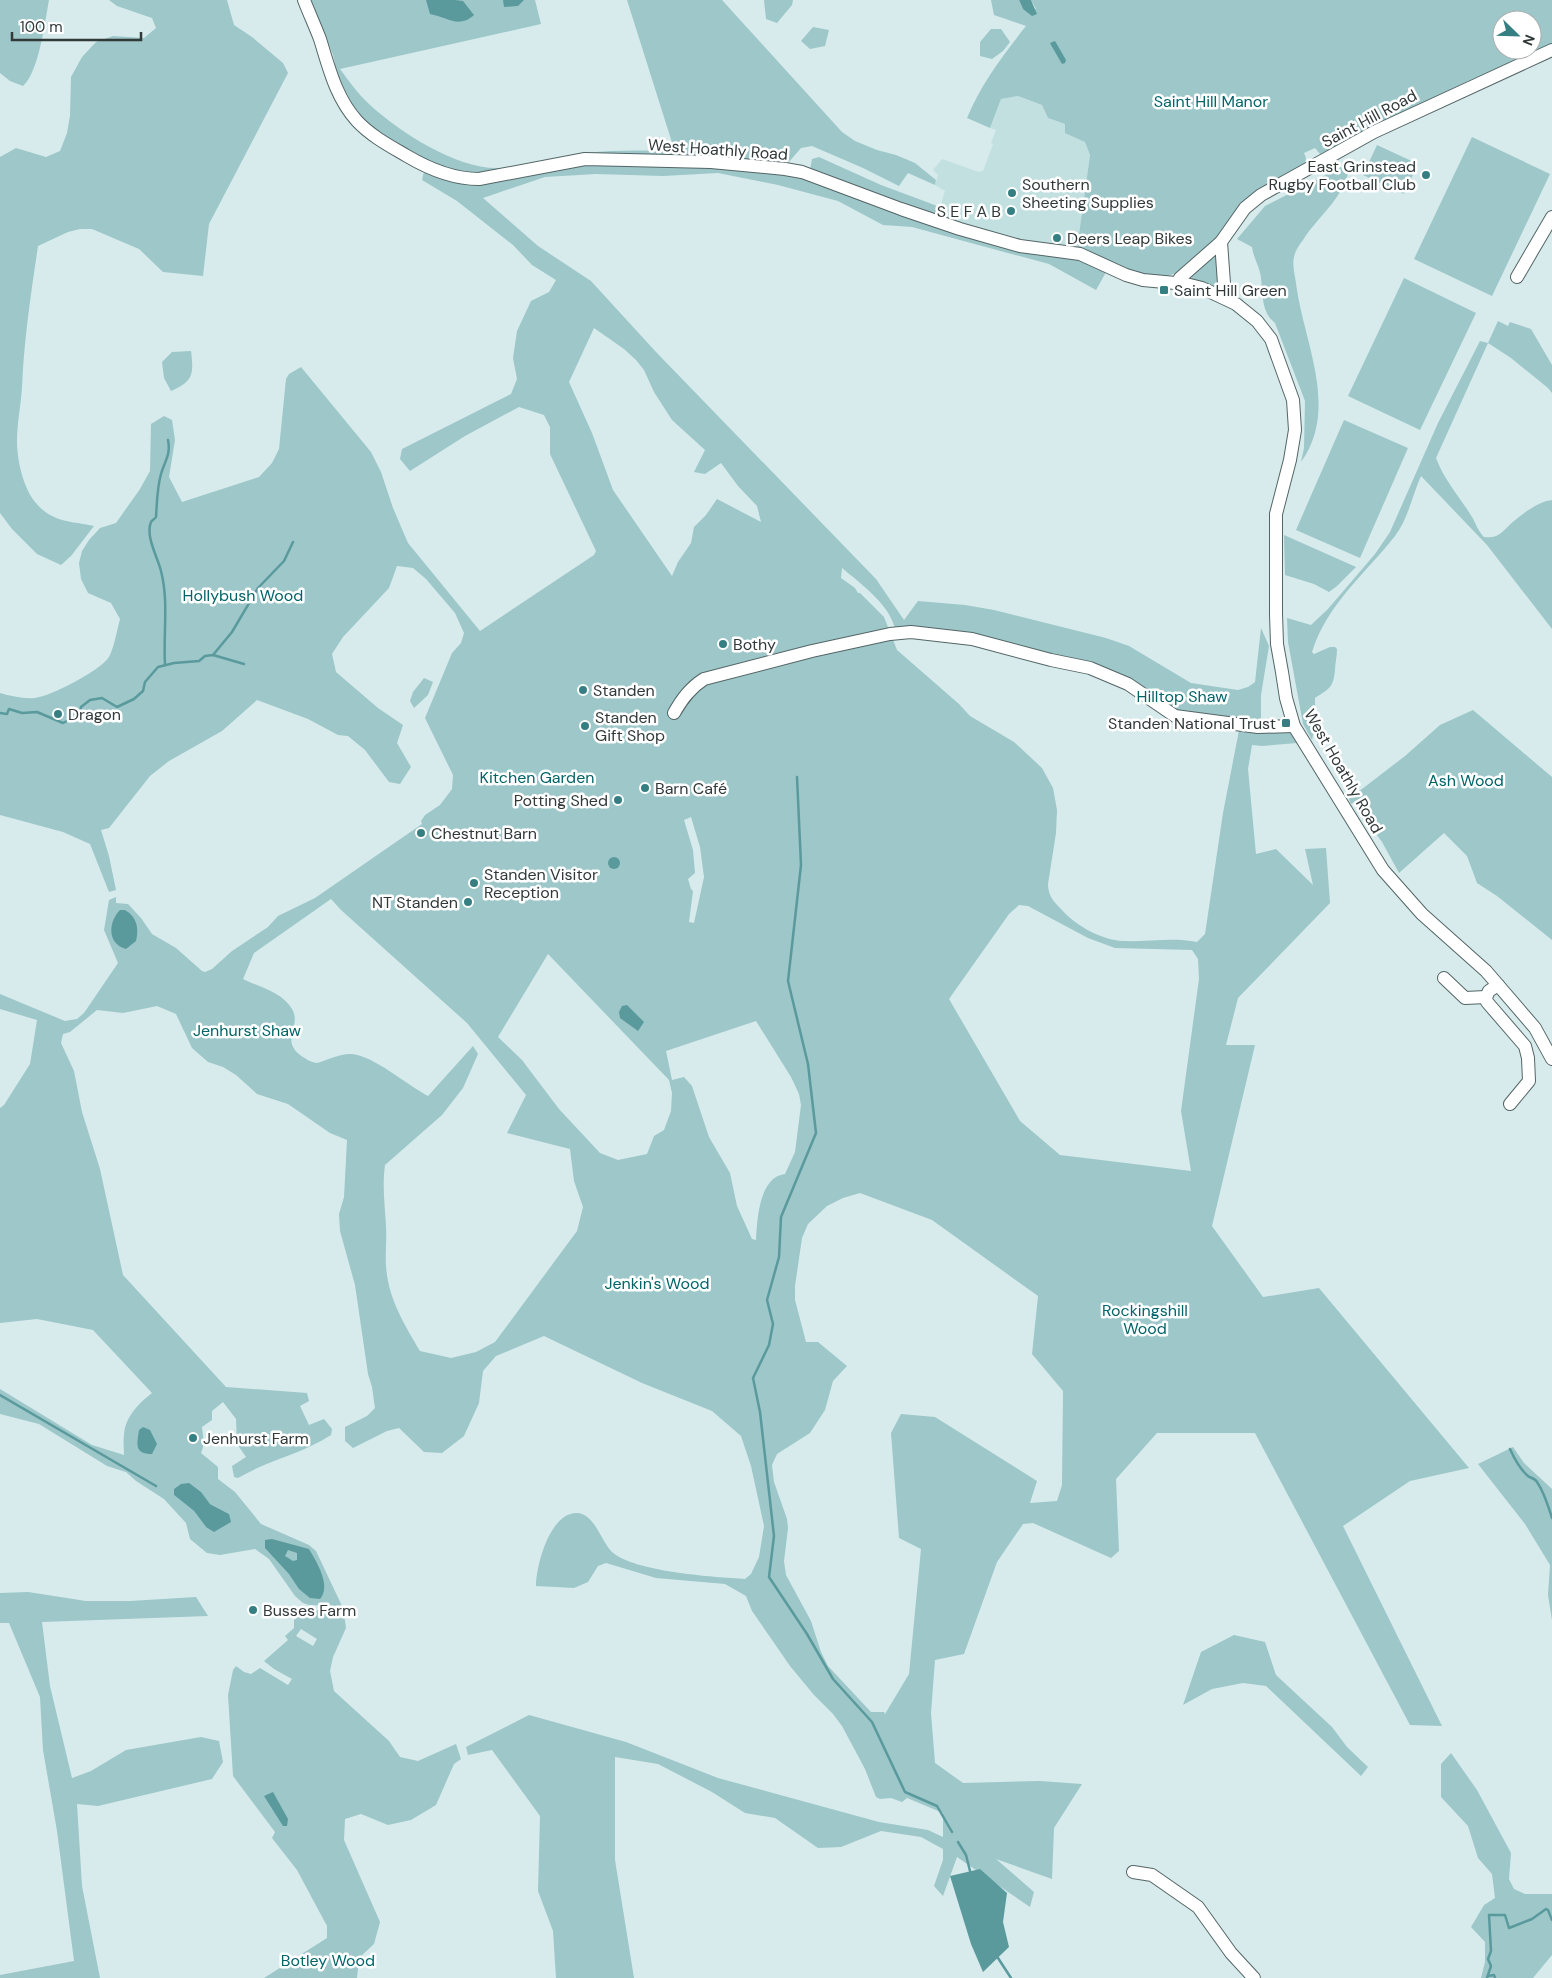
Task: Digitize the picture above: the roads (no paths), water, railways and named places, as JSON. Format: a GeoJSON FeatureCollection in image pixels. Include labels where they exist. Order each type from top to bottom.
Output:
{"type":"FeatureCollection","features":[{"type":"Feature","properties":{"kind":"street","name":"West Hoathly Road"},"geometry":{"type":"LineString","coordinates":[[304,0],[319,36],[335,86],[344,103],[358,122],[382,141],[413,159],[462,179],[479,179],[586,159],[711,162],[785,168],[816,177],[900,209],[960,229],[1020,246],[1080,254],[1126,275],[1143,280],[1177,283],[1202,288],[1225,297],[1257,321],[1271,339],[1293,400],[1295,430],[1290,460],[1276,514],[1276,614],[1277,644],[1286,698],[1294,726],[1383,870],[1422,914],[1486,971],[1535,1028],[1552,1060]]}},
{"type":"Feature","properties":{"kind":"street","name":"Saint Hill Road"},"geometry":{"type":"LineString","coordinates":[[1177,283],[1180,278],[1222,242],[1245,208],[1260,195],[1374,132],[1552,50]]}},
{"type":"Feature","properties":{"kind":"street"},"geometry":{"type":"LineString","coordinates":[[1517,277],[1552,217]]}},
{"type":"Feature","properties":{"kind":"street"},"geometry":{"type":"LineString","coordinates":[[1222,242],[1225,297]]}},
{"type":"Feature","properties":{"kind":"street"},"geometry":{"type":"LineString","coordinates":[[674,713],[695,684],[704,679],[812,651],[902,632],[972,639],[1090,668],[1128,684],[1175,716],[1258,727],[1294,726]]}},
{"type":"Feature","properties":{"kind":"street"},"geometry":{"type":"LineString","coordinates":[[1444,978],[1465,998],[1486,997]]}},
{"type":"Feature","properties":{"kind":"street"},"geometry":{"type":"LineString","coordinates":[[1498,985],[1489,991],[1486,997],[1487,1002],[1525,1046],[1528,1058],[1529,1081],[1510,1104]]}},
{"type":"Feature","properties":{"kind":"street"},"geometry":{"type":"LineString","coordinates":[[1133,1872],[1152,1874],[1198,1907],[1231,1953],[1254,1978]]}},
{"type":"Feature","properties":{"kind":"waterway"},"geometry":{"type":"LineString","coordinates":[[165,665],[165,594],[161,571],[151,540],[150,528],[151,522],[156,517],[157,495],[161,474],[168,454],[168,440]]}},
{"type":"Feature","properties":{"kind":"waterway"},"geometry":{"type":"LineString","coordinates":[[0,713],[7,714],[9,709],[22,713],[37,712],[63,723],[75,717],[78,718],[81,707],[90,700],[102,698],[117,707],[134,699],[143,691],[145,682],[158,667],[174,663],[199,661],[205,656],[213,655],[232,632],[258,588],[284,561],[293,542]]}},
{"type":"Feature","properties":{"kind":"waterway"},"geometry":{"type":"LineString","coordinates":[[213,655],[244,664]]}},
{"type":"Feature","properties":{"kind":"waterway"},"geometry":{"type":"LineString","coordinates":[[797,777],[801,865],[788,981],[808,1064],[816,1133],[781,1217],[779,1257],[767,1300],[773,1324],[769,1345],[753,1378],[760,1412],[774,1536],[769,1577],[807,1634],[833,1679],[872,1722],[905,1792],[937,1806],[952,1832]]}},
{"type":"Feature","properties":{"kind":"waterway"},"geometry":{"type":"LineString","coordinates":[[0,1395],[156,1486]]}},
{"type":"Feature","properties":{"kind":"waterway"},"geometry":{"type":"LineString","coordinates":[[1510,1449],[1523,1471],[1535,1480],[1539,1486],[1546,1499],[1552,1518]]}},
{"type":"Feature","properties":{"kind":"waterway"},"geometry":{"type":"LineString","coordinates":[[958,1842],[966,1855],[970,1871]]}},
{"type":"Feature","properties":{"kind":"waterway"},"geometry":{"type":"LineString","coordinates":[[1487,1978],[1491,1966],[1488,1959],[1491,1951],[1489,1915],[1505,1915],[1509,1928],[1532,1919],[1546,1909],[1552,1920]]}},
{"type":"Feature","properties":{"kind":"waterway"},"geometry":{"type":"LineString","coordinates":[[998,1958],[1011,1978]]}},
{"type":"Feature","properties":{"kind":"waterway"},"geometry":{"type":"LineString","coordinates":[[1488,1976],[1494,1975],[1495,1978]]}},
{"type":"Feature","properties":{"kind":"place","name":"East Grinstead Rugby Football Club"},"geometry":{"type":"Point","coordinates":[1426,175]}},
{"type":"Feature","properties":{"kind":"place","name":"Southern Sheeting Supplies"},"geometry":{"type":"Point","coordinates":[1012,193]}},
{"type":"Feature","properties":{"kind":"place","name":"S E F A B"},"geometry":{"type":"Point","coordinates":[1011,211]}},
{"type":"Feature","properties":{"kind":"place","name":"Deers Leap Bikes"},"geometry":{"type":"Point","coordinates":[1057,238]}},
{"type":"Feature","properties":{"kind":"place","name":"Saint Hill Green"},"geometry":{"type":"Point","coordinates":[1164,290]}},
{"type":"Feature","properties":{"kind":"place","name":"Bothy"},"geometry":{"type":"Point","coordinates":[723,644]}},
{"type":"Feature","properties":{"kind":"place","name":"Standen"},"geometry":{"type":"Point","coordinates":[583,690]}},
{"type":"Feature","properties":{"kind":"place","name":"Dragon"},"geometry":{"type":"Point","coordinates":[58,714]}},
{"type":"Feature","properties":{"kind":"place","name":"Standen National Trust"},"geometry":{"type":"Point","coordinates":[1286,723]}},
{"type":"Feature","properties":{"kind":"place","name":"Standen Gift Shop"},"geometry":{"type":"Point","coordinates":[585,726]}},
{"type":"Feature","properties":{"kind":"place","name":"Barn Café"},"geometry":{"type":"Point","coordinates":[645,788]}},
{"type":"Feature","properties":{"kind":"place","name":"Potting Shed"},"geometry":{"type":"Point","coordinates":[618,800]}},
{"type":"Feature","properties":{"kind":"place","name":"Chestnut Barn"},"geometry":{"type":"Point","coordinates":[421,833]}},
{"type":"Feature","properties":{"kind":"place","name":"Standen Visitor Reception"},"geometry":{"type":"Point","coordinates":[474,883]}},
{"type":"Feature","properties":{"kind":"place","name":"NT Standen"},"geometry":{"type":"Point","coordinates":[468,902]}},
{"type":"Feature","properties":{"kind":"place","name":"Jenhurst Farm"},"geometry":{"type":"Point","coordinates":[193,1438]}},
{"type":"Feature","properties":{"kind":"place","name":"Busses Farm"},"geometry":{"type":"Point","coordinates":[253,1610]}},
{"type":"Feature","properties":{"kind":"park label","name":"Saint Hill Manor"},"geometry":{"type":"Point","coordinates":[1211,101]}},
{"type":"Feature","properties":{"kind":"park label","name":"Hollybush Wood"},"geometry":{"type":"Point","coordinates":[243,595]}},
{"type":"Feature","properties":{"kind":"park label","name":"Hilltop Shaw"},"geometry":{"type":"Point","coordinates":[1182,696]}},
{"type":"Feature","properties":{"kind":"park label","name":"Kitchen Garden"},"geometry":{"type":"Point","coordinates":[537,777]}},
{"type":"Feature","properties":{"kind":"park label","name":"Ash Wood"},"geometry":{"type":"Point","coordinates":[1466,780]}},
{"type":"Feature","properties":{"kind":"park label","name":"Jenhurst Shaw"},"geometry":{"type":"Point","coordinates":[247,1030]}},
{"type":"Feature","properties":{"kind":"park label","name":"Jenkin's Wood"},"geometry":{"type":"Point","coordinates":[657,1283]}},
{"type":"Feature","properties":{"kind":"park label","name":"Rockingshill Wood"},"geometry":{"type":"Point","coordinates":[1145,1319]}},
{"type":"Feature","properties":{"kind":"park label","name":"Botley Wood"},"geometry":{"type":"Point","coordinates":[328,1960]}}]}
